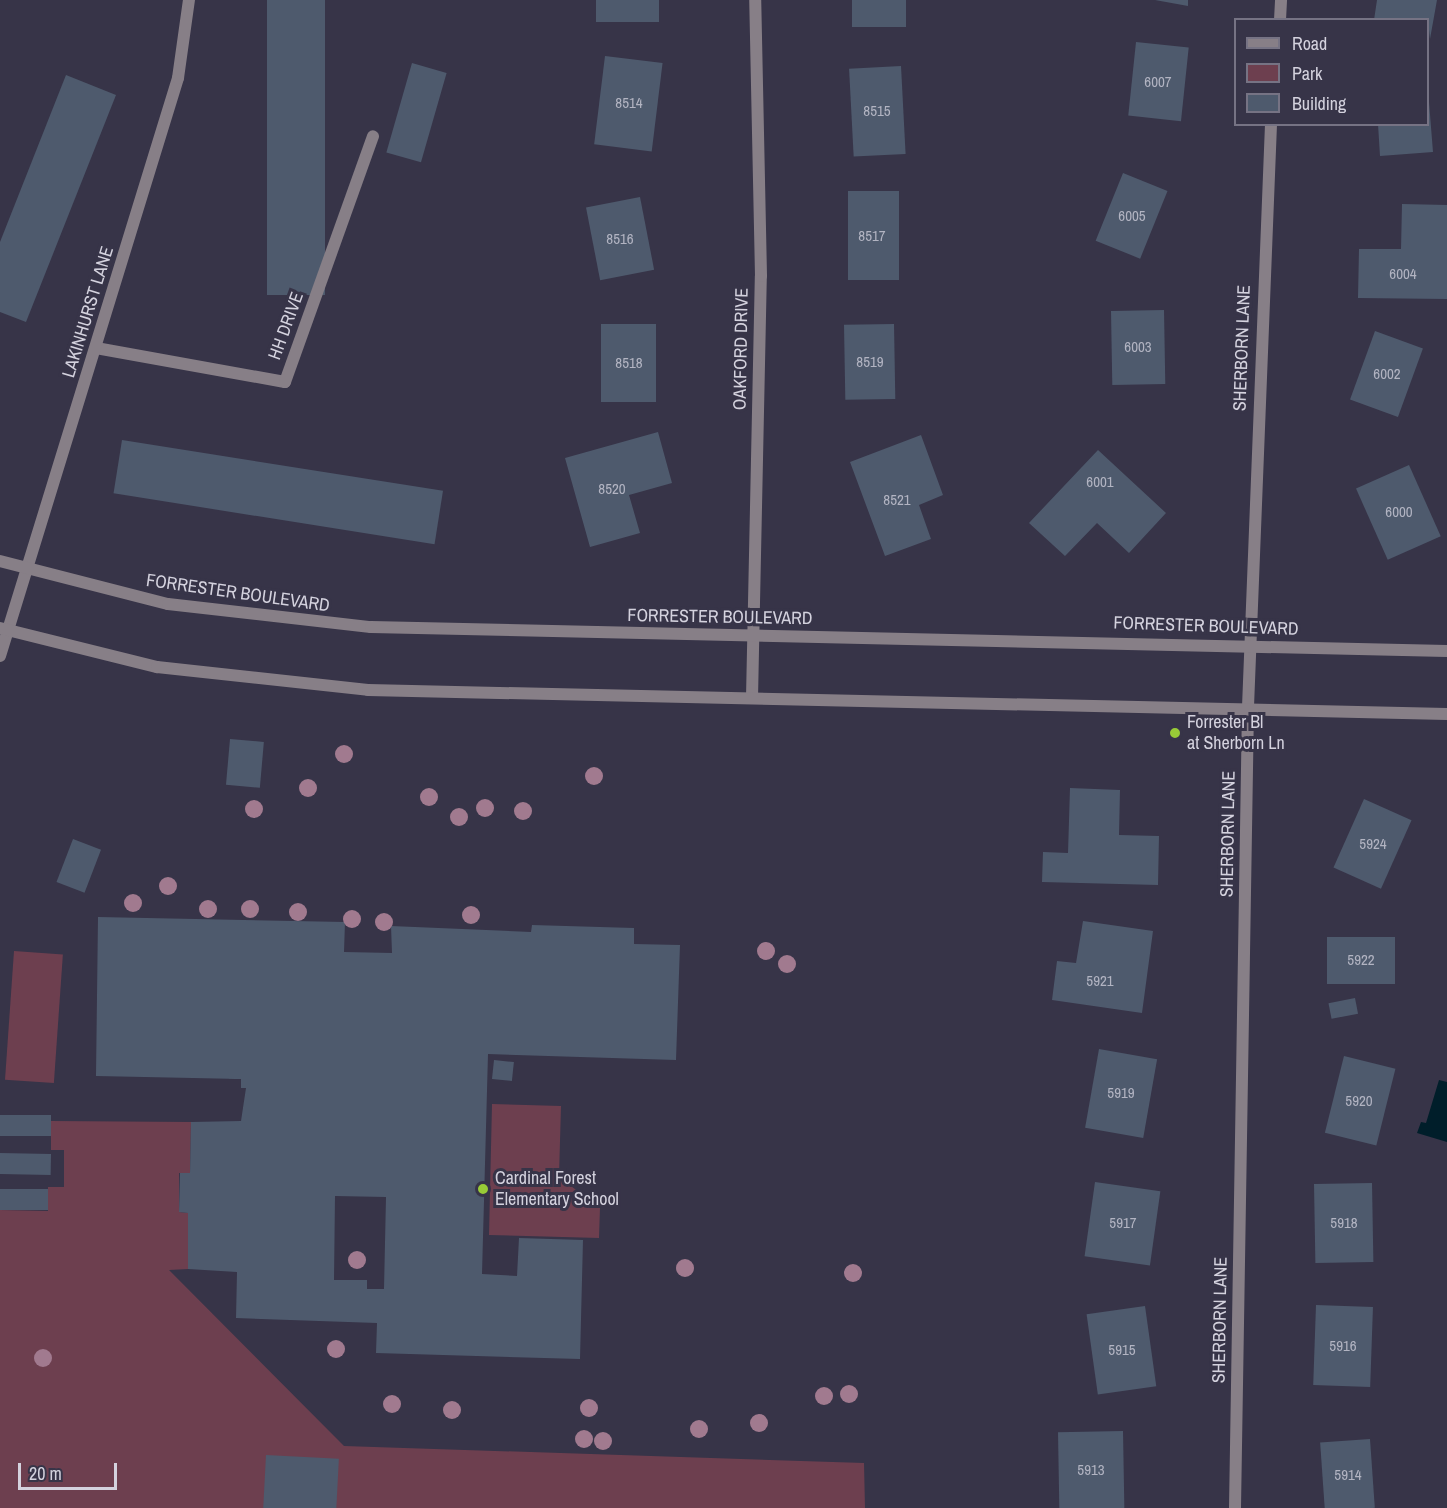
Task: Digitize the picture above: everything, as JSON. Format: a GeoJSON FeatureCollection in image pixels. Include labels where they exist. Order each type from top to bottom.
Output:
{"type":"FeatureCollection","features":[{"type":"Feature","properties":{"kind":"street","name":"LAKINHURST LANE"},"geometry":{"type":"LineString","coordinates":[[0,656],[3,629],[26,570],[178,78],[189,0]]}},
{"type":"Feature","properties":{"kind":"street","name":"OAKFORD DRIVE"},"geometry":{"type":"LineString","coordinates":[[752,698],[761,276],[755,0]]}},
{"type":"Feature","properties":{"kind":"street"},"geometry":{"type":"LineString","coordinates":[[1280,18],[1281,0]]}},
{"type":"Feature","properties":{"kind":"street","name":"SHERBORN LANE"},"geometry":{"type":"LineString","coordinates":[[1235,1508],[1248,707],[1271,126]]}},
{"type":"Feature","properties":{"kind":"street","name":"HH DRIVE"},"geometry":{"type":"LineString","coordinates":[[96,348],[285,381],[373,136]]}},
{"type":"Feature","properties":{"kind":"street","name":"FORRESTER BOULEVARD"},"geometry":{"type":"LineString","coordinates":[[0,561],[26,570],[168,604],[299,622],[753,637],[1447,651]]}},
{"type":"Feature","properties":{"kind":"street"},"geometry":{"type":"LineString","coordinates":[[3,629],[157,667],[294,685],[752,698],[1248,707],[1447,714]]}},
{"type":"Feature","properties":{"kind":"green space"},"geometry":{"type":"Polygon","coordinates":[[[14,951],[63,954],[54,1083],[5,1080],[14,951]]]}},
{"type":"Feature","properties":{"kind":"green space"},"geometry":{"type":"Polygon","coordinates":[[[492,1104],[561,1106],[559,1177],[600,1208],[599,1238],[489,1235],[492,1104]]]}},
{"type":"Feature","properties":{"kind":"green space"},"geometry":{"type":"Polygon","coordinates":[[[51,1121],[191,1122],[190,1173],[179,1173],[179,1212],[188,1213],[188,1269],[169,1270],[344,1446],[864,1463],[865,1508],[0,1508],[0,1210],[48,1211],[48,1187],[64,1187],[64,1150],[51,1150],[51,1121]]]}},
{"type":"Feature","properties":{"kind":"water"},"geometry":{"type":"Polygon","coordinates":[[[1439,1080],[1447,1082],[1447,1142],[1417,1133],[1421,1122],[1426,1123],[1439,1080]]]}},
{"type":"Feature","properties":{"kind":"building"},"geometry":{"type":"Polygon","coordinates":[[[267,0],[325,0],[325,295],[267,295],[267,0]]]}},
{"type":"Feature","properties":{"kind":"building"},"geometry":{"type":"Polygon","coordinates":[[[596,0],[659,0],[659,22],[596,22],[596,0]]]}},
{"type":"Feature","properties":{"kind":"building"},"geometry":{"type":"Polygon","coordinates":[[[852,0],[906,0],[906,27],[852,27],[852,0]]]}},
{"type":"Feature","properties":{"kind":"building"},"geometry":{"type":"Polygon","coordinates":[[[1155,0],[1188,0],[1188,6],[1155,0]]]}},
{"type":"Feature","properties":{"kind":"building"},"geometry":{"type":"Polygon","coordinates":[[[1377,0],[1437,0],[1430,39],[1429,18],[1374,18],[1377,0]]]}},
{"type":"Feature","properties":{"kind":"building"},"geometry":{"type":"Polygon","coordinates":[[[1136,42],[1189,48],[1181,121],[1128,116],[1136,42]]]}},
{"type":"Feature","properties":{"kind":"building"},"geometry":{"type":"Polygon","coordinates":[[[605,56],[663,63],[652,151],[594,144],[605,56]]]}},
{"type":"Feature","properties":{"kind":"building"},"geometry":{"type":"Polygon","coordinates":[[[412,63],[447,73],[421,162],[386,152],[412,63]]]}},
{"type":"Feature","properties":{"kind":"building"},"geometry":{"type":"Polygon","coordinates":[[[901,66],[906,154],[854,157],[849,69],[901,66]]]}},
{"type":"Feature","properties":{"kind":"building"},"geometry":{"type":"Polygon","coordinates":[[[66,75],[116,95],[26,322],[0,312],[0,242],[66,75]]]}},
{"type":"Feature","properties":{"kind":"building"},"geometry":{"type":"Polygon","coordinates":[[[1429,102],[1433,152],[1380,156],[1378,126],[1429,126],[1429,102]]]}},
{"type":"Feature","properties":{"kind":"building"},"geometry":{"type":"Polygon","coordinates":[[[1123,173],[1168,191],[1140,259],[1096,241],[1123,173]]]}},
{"type":"Feature","properties":{"kind":"building"},"geometry":{"type":"Polygon","coordinates":[[[848,191],[899,191],[899,280],[848,280],[848,191]]]}},
{"type":"Feature","properties":{"kind":"building"},"geometry":{"type":"Polygon","coordinates":[[[640,197],[654,270],[600,280],[586,207],[640,197]]]}},
{"type":"Feature","properties":{"kind":"building"},"geometry":{"type":"Polygon","coordinates":[[[1402,204],[1447,205],[1447,299],[1358,298],[1359,249],[1401,249],[1402,204]]]}},
{"type":"Feature","properties":{"kind":"building"},"geometry":{"type":"Polygon","coordinates":[[[1164,310],[1165,384],[1112,385],[1111,311],[1164,310]]]}},
{"type":"Feature","properties":{"kind":"building"},"geometry":{"type":"Polygon","coordinates":[[[601,324],[656,324],[656,402],[601,402],[601,324]]]}},
{"type":"Feature","properties":{"kind":"building"},"geometry":{"type":"Polygon","coordinates":[[[894,324],[895,399],[845,400],[844,325],[894,324]]]}},
{"type":"Feature","properties":{"kind":"building"},"geometry":{"type":"Polygon","coordinates":[[[1375,331],[1423,348],[1398,417],[1350,400],[1375,331]]]}},
{"type":"Feature","properties":{"kind":"building"},"geometry":{"type":"Polygon","coordinates":[[[658,432],[672,483],[629,495],[640,533],[590,547],[565,458],[658,432]]]}},
{"type":"Feature","properties":{"kind":"building"},"geometry":{"type":"Polygon","coordinates":[[[921,435],[943,495],[919,505],[931,539],[885,556],[850,462],[921,435]]]}},
{"type":"Feature","properties":{"kind":"building"},"geometry":{"type":"Polygon","coordinates":[[[122,440],[443,491],[435,544],[114,493],[122,440]]]}},
{"type":"Feature","properties":{"kind":"building"},"geometry":{"type":"Polygon","coordinates":[[[1098,450],[1166,513],[1129,553],[1097,523],[1065,556],[1029,523],[1098,450]]]}},
{"type":"Feature","properties":{"kind":"building"},"geometry":{"type":"Polygon","coordinates":[[[1409,465],[1441,536],[1388,560],[1356,489],[1409,465]]]}},
{"type":"Feature","properties":{"kind":"building"},"geometry":{"type":"Polygon","coordinates":[[[230,739],[264,742],[260,788],[226,785],[230,739]]]}},
{"type":"Feature","properties":{"kind":"building"},"geometry":{"type":"Polygon","coordinates":[[[1070,788],[1120,790],[1119,835],[1159,836],[1158,885],[1042,882],[1043,852],[1068,853],[1070,788]]]}},
{"type":"Feature","properties":{"kind":"building"},"geometry":{"type":"Polygon","coordinates":[[[1364,799],[1412,820],[1381,889],[1333,868],[1364,799]]]}},
{"type":"Feature","properties":{"kind":"building"},"geometry":{"type":"Polygon","coordinates":[[[73,839],[101,850],[85,893],[57,882],[73,839]]]}},
{"type":"Feature","properties":{"kind":"building"},"geometry":{"type":"Polygon","coordinates":[[[98,917],[345,922],[344,952],[392,953],[391,926],[531,932],[532,925],[634,928],[634,944],[680,945],[676,1060],[488,1054],[482,1274],[517,1276],[519,1238],[583,1240],[580,1359],[376,1353],[377,1323],[236,1318],[237,1272],[188,1269],[188,1213],[179,1212],[180,1173],[190,1173],[191,1122],[241,1121],[246,1088],[241,1088],[241,1079],[96,1076],[98,917]],[[335,1196],[334,1280],[367,1280],[367,1289],[384,1289],[386,1197],[335,1196]]]}},
{"type":"Feature","properties":{"kind":"building"},"geometry":{"type":"Polygon","coordinates":[[[1083,921],[1153,931],[1142,1013],[1052,1000],[1057,961],[1076,963],[1083,921]]]}},
{"type":"Feature","properties":{"kind":"building"},"geometry":{"type":"Polygon","coordinates":[[[1327,937],[1395,937],[1395,984],[1327,984],[1327,937]]]}},
{"type":"Feature","properties":{"kind":"building"},"geometry":{"type":"Polygon","coordinates":[[[1355,998],[1358,1014],[1332,1019],[1328,1003],[1355,998]]]}},
{"type":"Feature","properties":{"kind":"building"},"geometry":{"type":"Polygon","coordinates":[[[1099,1049],[1157,1059],[1143,1138],[1085,1128],[1099,1049]]]}},
{"type":"Feature","properties":{"kind":"building"},"geometry":{"type":"Polygon","coordinates":[[[1344,1056],[1395,1069],[1376,1145],[1325,1133],[1344,1056]]]}},
{"type":"Feature","properties":{"kind":"building"},"geometry":{"type":"Polygon","coordinates":[[[494,1060],[514,1062],[512,1081],[492,1079],[494,1060]]]}},
{"type":"Feature","properties":{"kind":"building"},"geometry":{"type":"Polygon","coordinates":[[[0,1115],[51,1115],[51,1136],[0,1136],[0,1115]]]}},
{"type":"Feature","properties":{"kind":"building"},"geometry":{"type":"Polygon","coordinates":[[[0,1153],[51,1154],[51,1175],[0,1174],[0,1153]]]}},
{"type":"Feature","properties":{"kind":"building"},"geometry":{"type":"Polygon","coordinates":[[[1095,1182],[1160,1191],[1150,1265],[1085,1256],[1095,1182]]]}},
{"type":"Feature","properties":{"kind":"building"},"geometry":{"type":"Polygon","coordinates":[[[1372,1183],[1373,1262],[1315,1263],[1314,1184],[1372,1183]]]}},
{"type":"Feature","properties":{"kind":"building"},"geometry":{"type":"Polygon","coordinates":[[[0,1189],[48,1189],[48,1210],[0,1210],[0,1189]]]}},
{"type":"Feature","properties":{"kind":"building"},"geometry":{"type":"Polygon","coordinates":[[[1316,1305],[1373,1307],[1370,1387],[1313,1385],[1316,1305]]]}},
{"type":"Feature","properties":{"kind":"building"},"geometry":{"type":"Polygon","coordinates":[[[1145,1306],[1156,1386],[1098,1394],[1087,1314],[1145,1306]]]}},
{"type":"Feature","properties":{"kind":"building"},"geometry":{"type":"Polygon","coordinates":[[[1123,1431],[1124,1508],[1059,1508],[1058,1432],[1123,1431]]]}},
{"type":"Feature","properties":{"kind":"building"},"geometry":{"type":"Polygon","coordinates":[[[1370,1439],[1375,1508],[1325,1508],[1320,1442],[1370,1439]]]}},
{"type":"Feature","properties":{"kind":"building"},"geometry":{"type":"Polygon","coordinates":[[[266,1455],[339,1459],[336,1508],[263,1508],[266,1455]]]}},
{"type":"Feature","properties":{"kind":"place","name":"Forrester Bl at Sherborn Ln"},"geometry":{"type":"Point","coordinates":[1175,733]}},
{"type":"Feature","properties":{"kind":"place","name":"Cardinal Forest Elementary School"},"geometry":{"type":"Point","coordinates":[483,1189]}}]}
